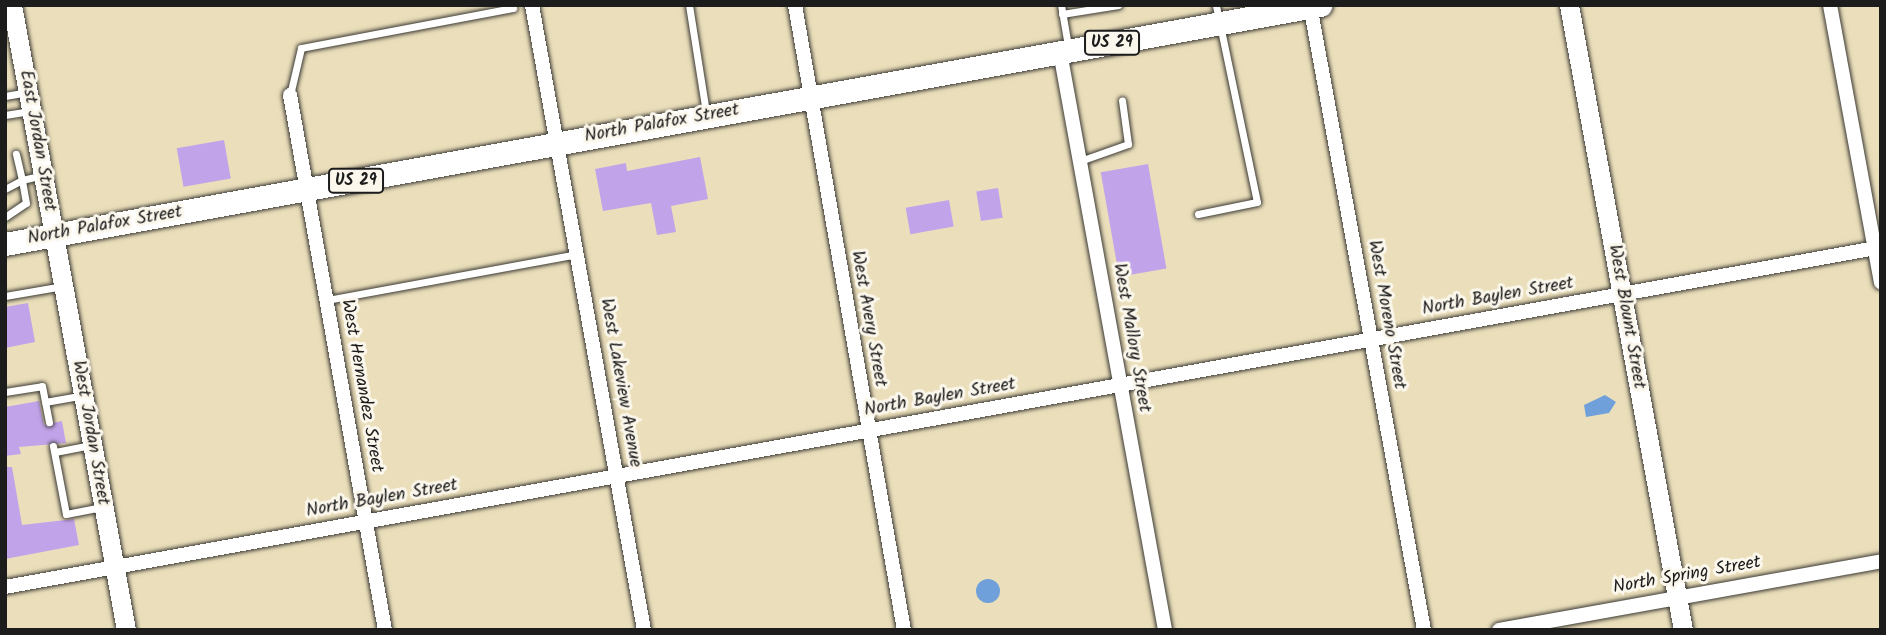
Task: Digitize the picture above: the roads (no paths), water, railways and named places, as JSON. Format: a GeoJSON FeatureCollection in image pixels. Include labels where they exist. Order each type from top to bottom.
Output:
{"type":"FeatureCollection","features":[{"type":"Feature","properties":{"kind":"main road","name":"North Palafox Street"},"geometry":{"type":"LineString","coordinates":[[5,244],[1065,52],[1219,14],[1313,6]]}},
{"type":"Feature","properties":{"kind":"street","name":"East Jordan Street"},"geometry":{"type":"LineString","coordinates":[[12,5],[54,235]]}},
{"type":"Feature","properties":{"kind":"street","name":"West Lakeview Avenue"},"geometry":{"type":"LineString","coordinates":[[532,5],[644,630]]}},
{"type":"Feature","properties":{"kind":"street","name":"West Avery Street"},"geometry":{"type":"LineString","coordinates":[[795,5],[808,98],[904,630]]}},
{"type":"Feature","properties":{"kind":"street","name":"West Blount Street"},"geometry":{"type":"LineString","coordinates":[[1569,5],[1683,630]]}},
{"type":"Feature","properties":{"kind":"street"},"geometry":{"type":"LineString","coordinates":[[1830,5],[1878,248],[1881,282]]}},
{"type":"Feature","properties":{"kind":"street","name":"West Moreno Street"},"geometry":{"type":"LineString","coordinates":[[1313,6],[1424,630]]}},
{"type":"Feature","properties":{"kind":"street","name":"West Mallory Street"},"geometry":{"type":"LineString","coordinates":[[1065,52],[1080,161],[1165,630]]}},
{"type":"Feature","properties":{"kind":"street","name":"West Hernandez Street"},"geometry":{"type":"LineString","coordinates":[[290,95],[386,630]]}},
{"type":"Feature","properties":{"kind":"street","name":"West Jordan Street"},"geometry":{"type":"LineString","coordinates":[[54,235],[126,630]]}},
{"type":"Feature","properties":{"kind":"street","name":"North Baylen Street"},"geometry":{"type":"LineString","coordinates":[[5,587],[1878,248]]}},
{"type":"Feature","properties":{"kind":"street","name":"North Spring Street"},"geometry":{"type":"LineString","coordinates":[[1499,630],[1881,561]]}},
{"type":"Feature","properties":{"kind":"lane"},"geometry":{"type":"LineString","coordinates":[[689,5],[707,116]]}},
{"type":"Feature","properties":{"kind":"lane"},"geometry":{"type":"LineString","coordinates":[[1065,52],[1061,10],[1118,5]]}},
{"type":"Feature","properties":{"kind":"lane"},"geometry":{"type":"LineString","coordinates":[[290,95],[301,48],[513,8]]}},
{"type":"Feature","properties":{"kind":"lane"},"geometry":{"type":"LineString","coordinates":[[1198,214],[1257,202],[1219,14]]}},
{"type":"Feature","properties":{"kind":"lane"},"geometry":{"type":"LineString","coordinates":[[5,96],[30,101]]}},
{"type":"Feature","properties":{"kind":"lane"},"geometry":{"type":"LineString","coordinates":[[1080,161],[1128,144],[1122,100]]}},
{"type":"Feature","properties":{"kind":"lane"},"geometry":{"type":"LineString","coordinates":[[5,115],[30,101]]}},
{"type":"Feature","properties":{"kind":"lane"},"geometry":{"type":"LineString","coordinates":[[5,217],[26,203],[16,154]]}},
{"type":"Feature","properties":{"kind":"lane"},"geometry":{"type":"LineString","coordinates":[[5,189],[22,180],[43,176]]}},
{"type":"Feature","properties":{"kind":"lane"},"geometry":{"type":"LineString","coordinates":[[326,300],[577,254]]}},
{"type":"Feature","properties":{"kind":"lane"},"geometry":{"type":"LineString","coordinates":[[5,296],[63,286]]}},
{"type":"Feature","properties":{"kind":"lane"},"geometry":{"type":"LineString","coordinates":[[5,392],[42,386],[49,422]]}},
{"type":"Feature","properties":{"kind":"lane"},"geometry":{"type":"LineString","coordinates":[[45,401],[83,395]]}},
{"type":"Feature","properties":{"kind":"lane"},"geometry":{"type":"LineString","coordinates":[[92,445],[54,449],[66,514],[104,507]]}},
{"type":"Feature","properties":{"kind":"water"},"geometry":{"type":"Polygon","coordinates":[[[1605,395],[1616,402],[1609,413],[1586,417],[1584,405],[1605,395]]]}},
{"type":"Feature","properties":{"kind":"water"},"geometry":{"type":"Polygon","coordinates":[[[988,579],[997,582],[1000,591],[997,600],[988,603],[979,600],[976,591],[979,582],[988,579]]]}}]}
